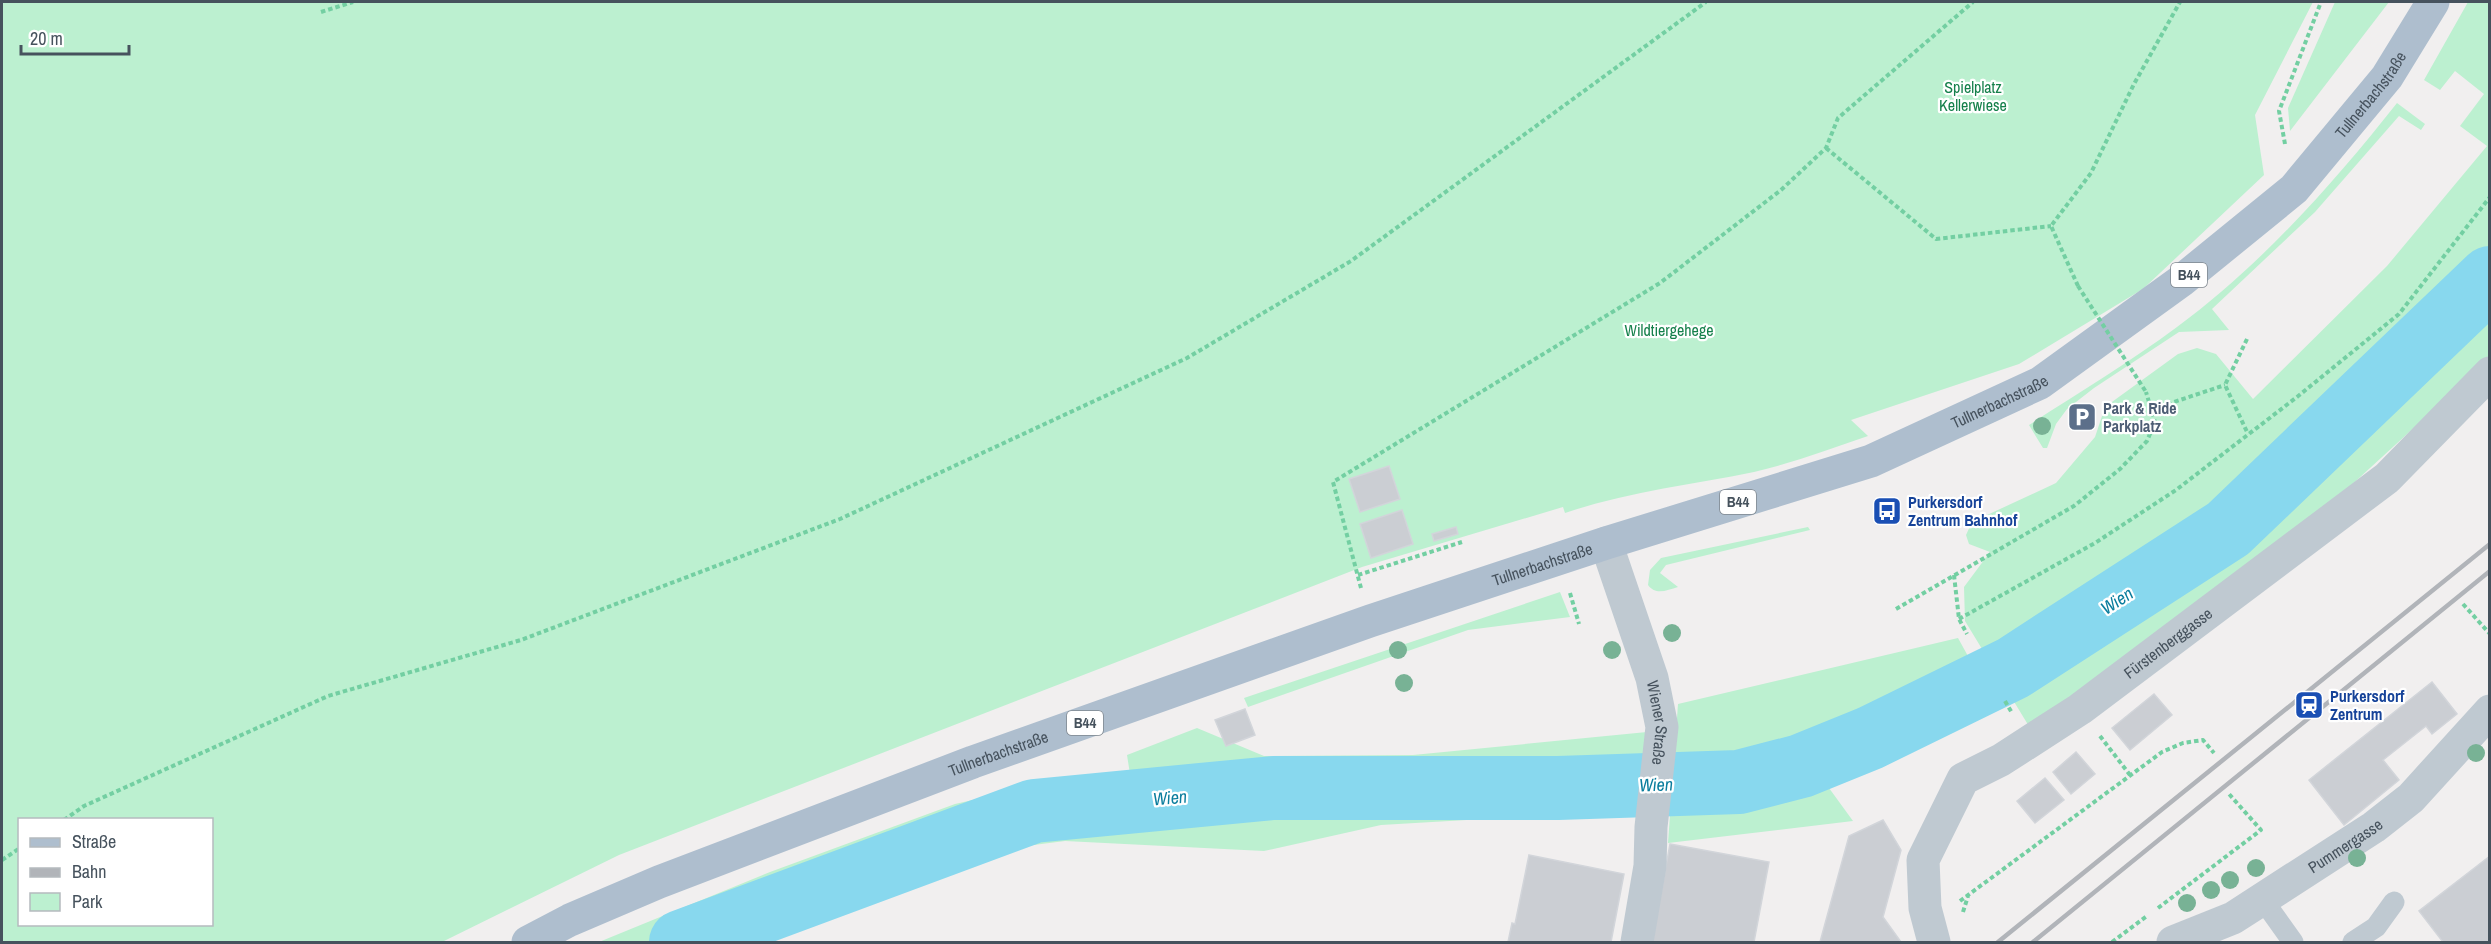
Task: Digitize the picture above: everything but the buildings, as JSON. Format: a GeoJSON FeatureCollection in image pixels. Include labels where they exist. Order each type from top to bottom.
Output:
{"type":"FeatureCollection","features":[{"type":"Feature","properties":{"kind":"main road","name":"Tullnerbachstraße"},"geometry":{"type":"LineString","coordinates":[[528,942],[570,920],[658,882],[984,758],[1370,621],[1606,543],[1871,461],[2040,383],[2181,281],[2294,189],[2387,77],[2433,2]]}},
{"type":"Feature","properties":{"kind":"street","name":"Fürstenberggasse"},"geometry":{"type":"LineString","coordinates":[[1931,933],[1925,908],[1923,860],[1963,778],[2001,760],[2079,709],[2387,478],[2490,373]]}},
{"type":"Feature","properties":{"kind":"street","name":"Wiener Straße"},"geometry":{"type":"LineString","coordinates":[[1606,543],[1652,678],[1662,728],[1651,827],[1650,866],[1637,942]]}},
{"type":"Feature","properties":{"kind":"street","name":"Pummergasse"},"geometry":{"type":"LineString","coordinates":[[2173,942],[2233,918],[2374,827],[2411,798],[2490,711]]}},
{"type":"Feature","properties":{"kind":"lane"},"geometry":{"type":"LineString","coordinates":[[2264,900],[2293,942]]}},
{"type":"Feature","properties":{"kind":"lane"},"geometry":{"type":"LineString","coordinates":[[2353,942],[2376,927],[2394,902]]}},
{"type":"Feature","properties":{"kind":"path"},"geometry":{"type":"LineString","coordinates":[[321,12],[353,2]]}},
{"type":"Feature","properties":{"kind":"path"},"geometry":{"type":"LineString","coordinates":[[66,818],[84,806],[328,696],[521,640],[840,519],[1187,358],[1352,261],[1706,2]]}},
{"type":"Feature","properties":{"kind":"path"},"geometry":{"type":"LineString","coordinates":[[1370,621],[1333,482],[1660,283],[1781,190],[1826,148],[1838,118],[1973,2]]}},
{"type":"Feature","properties":{"kind":"path"},"geometry":{"type":"LineString","coordinates":[[1826,148],[1936,239],[2051,226],[2091,173],[2134,84],[2180,2]]}},
{"type":"Feature","properties":{"kind":"path"},"geometry":{"type":"LineString","coordinates":[[2294,189],[2279,111],[2321,2]]}},
{"type":"Feature","properties":{"kind":"path"},"geometry":{"type":"LineString","coordinates":[[1959,619],[2096,543],[2176,490],[2399,314],[2490,197]]}},
{"type":"Feature","properties":{"kind":"path"},"geometry":{"type":"LineString","coordinates":[[1896,609],[1954,576],[1988,553],[2074,506],[2120,469],[2148,441],[2155,422],[2146,392],[2078,286],[2051,226]]}},
{"type":"Feature","properties":{"kind":"path"},"geometry":{"type":"LineString","coordinates":[[2153,410],[2225,385],[2247,339]]}},
{"type":"Feature","properties":{"kind":"path"},"geometry":{"type":"LineString","coordinates":[[2225,385],[2248,434]]}},
{"type":"Feature","properties":{"kind":"path"},"geometry":{"type":"LineString","coordinates":[[1358,575],[1462,542]]}},
{"type":"Feature","properties":{"kind":"path"},"geometry":{"type":"LineString","coordinates":[[1954,576],[1959,619],[1967,634]]}},
{"type":"Feature","properties":{"kind":"path"},"geometry":{"type":"LineString","coordinates":[[1567,585],[1579,624]]}},
{"type":"Feature","properties":{"kind":"path"},"geometry":{"type":"LineString","coordinates":[[2463,604],[2490,634]]}},
{"type":"Feature","properties":{"kind":"path"},"geometry":{"type":"LineString","coordinates":[[2005,701],[2011,711]]}},
{"type":"Feature","properties":{"kind":"path"},"geometry":{"type":"LineString","coordinates":[[1931,933],[2162,752],[2183,742],[2203,740],[2214,753]]}},
{"type":"Feature","properties":{"kind":"path"},"geometry":{"type":"LineString","coordinates":[[2110,748],[2130,775]]}},
{"type":"Feature","properties":{"kind":"path"},"geometry":{"type":"LineString","coordinates":[[2112,942],[2260,830],[2229,794]]}},
{"type":"Feature","properties":{"kind":"path"},"geometry":{"type":"LineString","coordinates":[[2,860],[18,850]]}},
{"type":"Feature","properties":{"kind":"green space"},"geometry":{"type":"Polygon","coordinates":[[[2,2],[2313,2],[2255,115],[2264,175],[2143,289],[2019,364],[1851,420],[1868,436],[1797,460],[1754,472],[1635,494],[1565,513],[1563,507],[1362,567],[619,855],[442,942],[2,942],[2,2]]]}},
{"type":"Feature","properties":{"kind":"green space"},"geometry":{"type":"Polygon","coordinates":[[[2335,2],[2389,2],[2290,131],[2288,108],[2335,2]]]}},
{"type":"Feature","properties":{"kind":"green space"},"geometry":{"type":"Polygon","coordinates":[[[2468,2],[2489,2],[2489,359],[2346,490],[2030,728],[1965,621],[1964,587],[1990,552],[1969,544],[1966,535],[1972,522],[2056,483],[2095,437],[2105,407],[2178,354],[2197,348],[2216,354],[2253,399],[2387,266],[2487,146],[2460,126],[2484,94],[2455,71],[2440,90],[2424,80],[2468,2]]]}},
{"type":"Feature","properties":{"kind":"green space"},"geometry":{"type":"Polygon","coordinates":[[[2397,103],[2425,124],[2421,130],[2399,116],[2315,212],[2212,309],[2229,330],[2179,332],[2094,388],[2067,409],[2056,424],[2047,448],[2043,448],[2029,425],[2159,340],[2238,277],[2321,193],[2397,103]]]}},
{"type":"Feature","properties":{"kind":"green space"},"geometry":{"type":"Polygon","coordinates":[[[1808,527],[1810,530],[1666,565],[1660,573],[1678,587],[1658,591],[1648,585],[1650,570],[1661,558],[1808,527]]]}},
{"type":"Feature","properties":{"kind":"green space"},"geometry":{"type":"Polygon","coordinates":[[[1560,592],[1570,617],[1468,630],[1248,707],[1244,698],[1560,592]]]}},
{"type":"Feature","properties":{"kind":"green space"},"geometry":{"type":"Polygon","coordinates":[[[1958,638],[1995,705],[1829,788],[1853,821],[1668,843],[1678,704],[1958,638]]]}},
{"type":"Feature","properties":{"kind":"green space"},"geometry":{"type":"Polygon","coordinates":[[[1197,728],[1264,756],[1413,755],[1647,732],[1634,810],[1381,825],[1264,851],[1065,841],[1011,848],[823,910],[757,942],[599,942],[770,872],[955,804],[1043,784],[1130,774],[1127,755],[1197,728]]]}},
{"type":"Feature","properties":{"kind":"waterway","name":"Wien"},"geometry":{"type":"LineString","coordinates":[[681,942],[1034,811],[1273,788],[1558,788],[1739,782],[1801,766],[1870,738],[2013,668],[2228,529],[2490,278]]}},
{"type":"Feature","properties":{"kind":"railway"},"geometry":{"type":"LineString","coordinates":[[1998,942],[2490,544]]}},
{"type":"Feature","properties":{"kind":"railway"},"geometry":{"type":"LineString","coordinates":[[2033,942],[2490,571]]}},
{"type":"Feature","properties":{"kind":"place","name":"Park & Ride Parkplatz"},"geometry":{"type":"Point","coordinates":[2082,417]}},
{"type":"Feature","properties":{"kind":"place","name":"Purkersdorf Zentrum Bahnhof"},"geometry":{"type":"Point","coordinates":[1887,511]}},
{"type":"Feature","properties":{"kind":"place","name":"Purkersdorf Zentrum"},"geometry":{"type":"Point","coordinates":[2309,705]}},
{"type":"Feature","properties":{"kind":"park label","name":"Spielplatz Kellerwiese"},"geometry":{"type":"Point","coordinates":[1973,96]}},
{"type":"Feature","properties":{"kind":"park label","name":"Wildtiergehege"},"geometry":{"type":"Point","coordinates":[1669,330]}}]}
